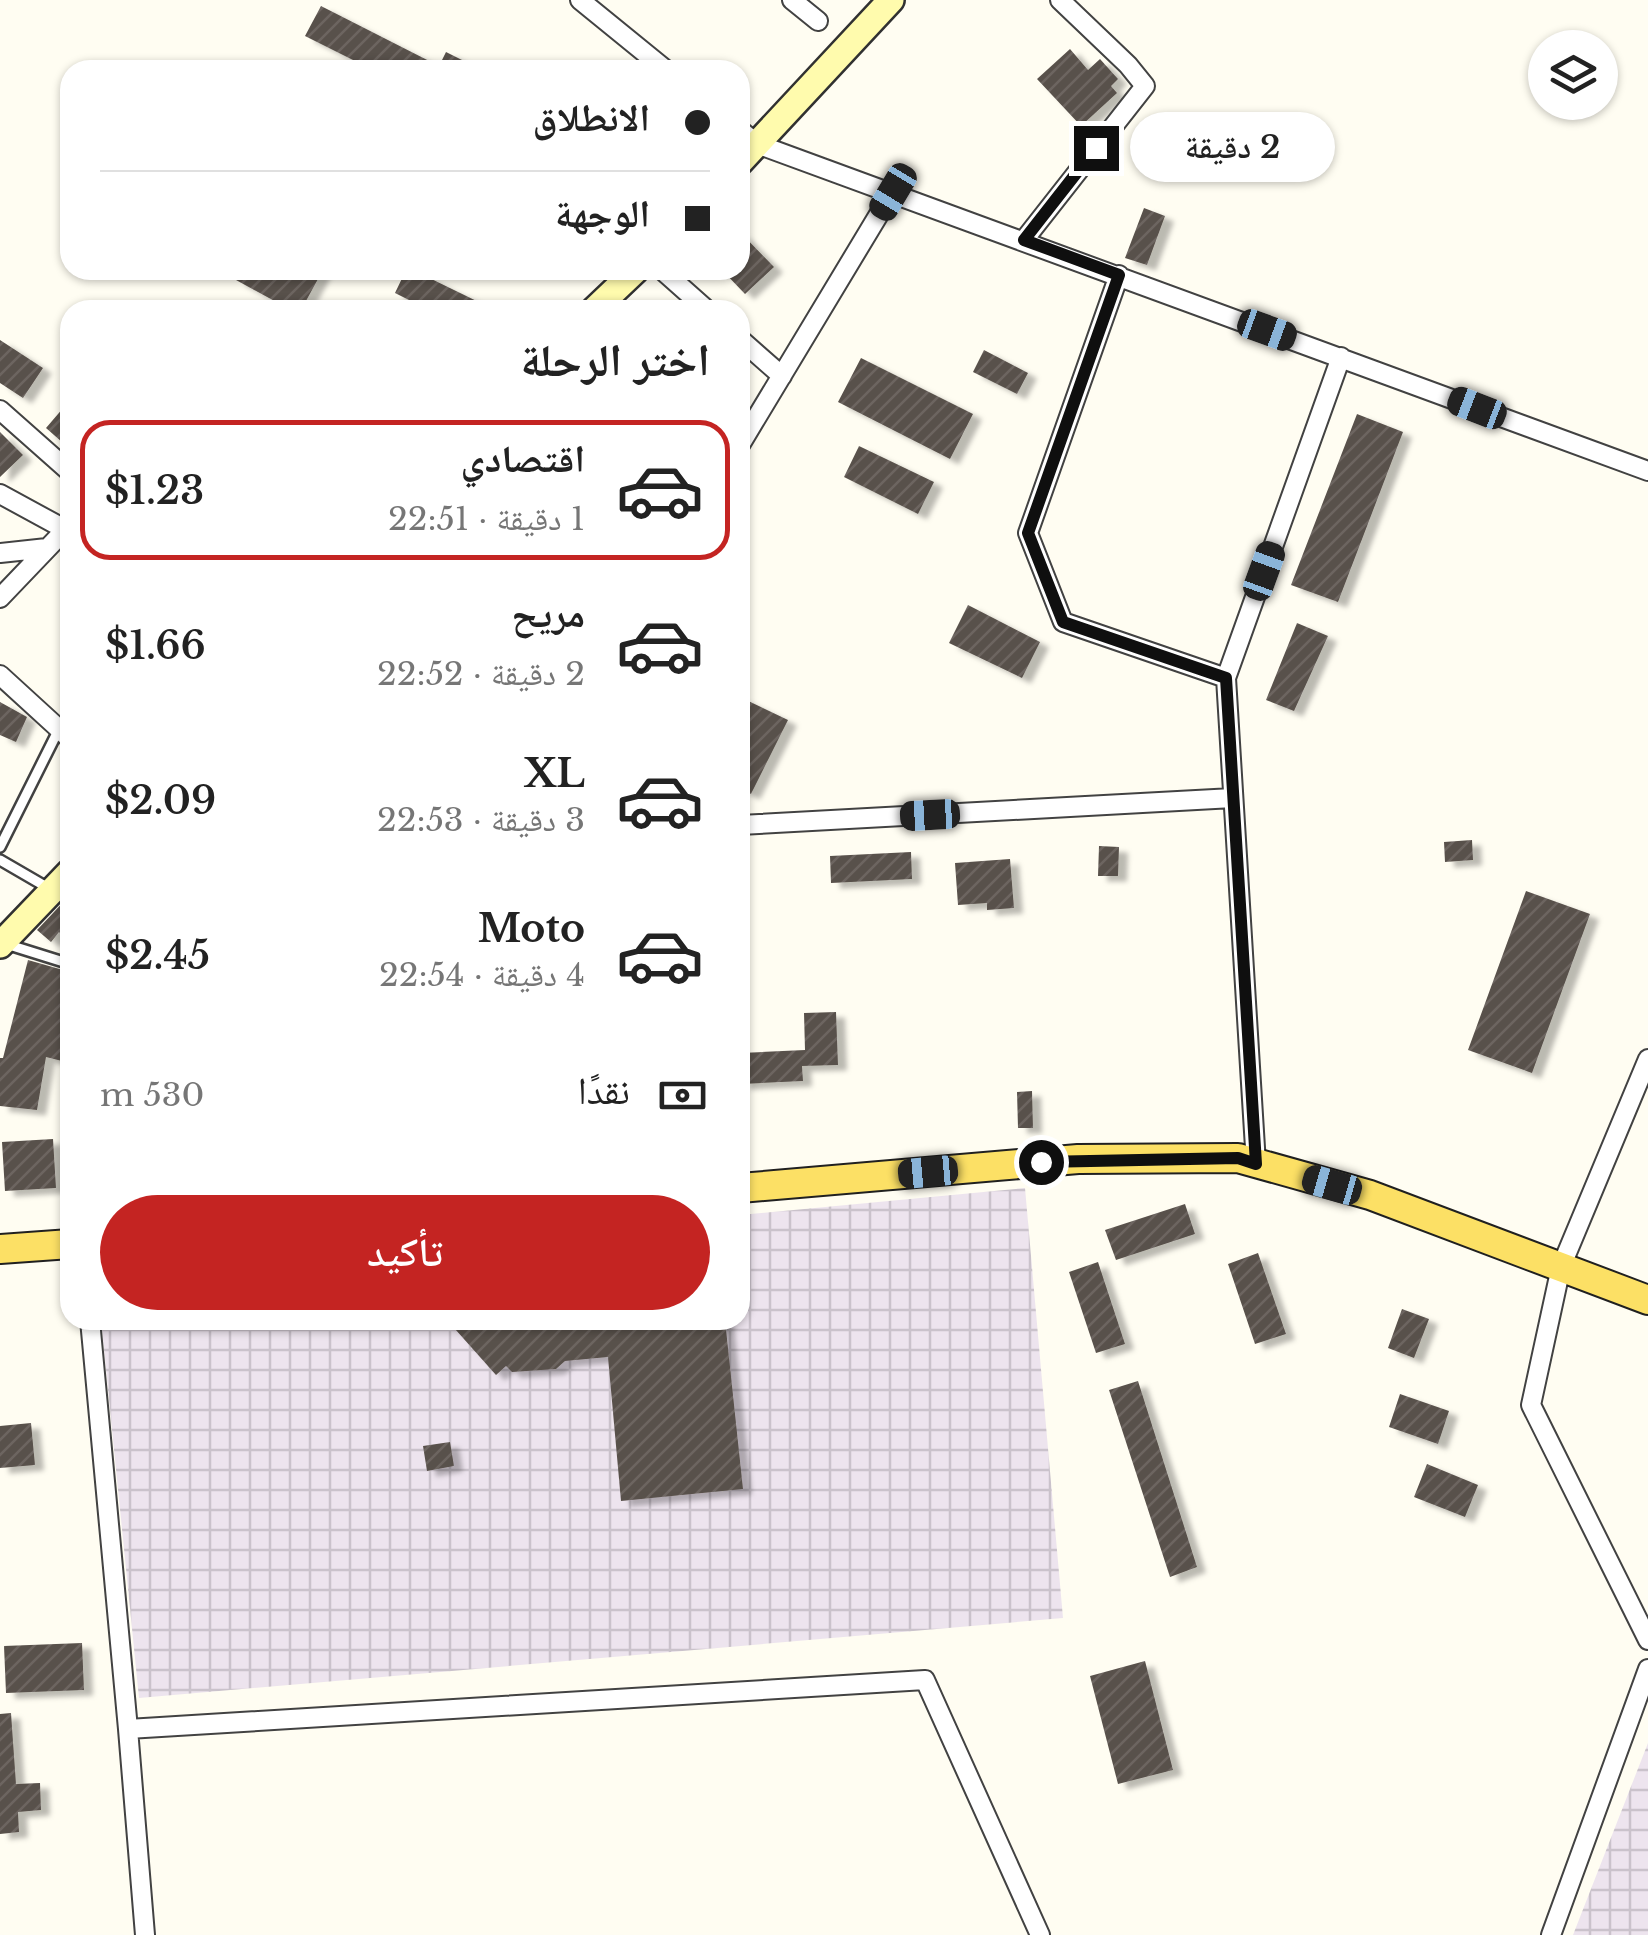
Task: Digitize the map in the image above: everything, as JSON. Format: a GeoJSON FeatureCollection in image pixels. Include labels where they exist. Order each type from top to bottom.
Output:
{"type":"FeatureCollection","features":[{"type":"Feature","properties":{"kind":"main road"},"geometry":{"type":"LineString","coordinates":[[750,141],[891,0]]}},
{"type":"Feature","properties":{"kind":"main road"},"geometry":{"type":"LineString","coordinates":[[604,300],[626,280]]}},
{"type":"Feature","properties":{"kind":"main road"},"geometry":{"type":"LineString","coordinates":[[1,944],[60,882]]}},
{"type":"Feature","properties":{"kind":"main road"},"geometry":{"type":"LineString","coordinates":[[750,1187],[1078,1159],[1238,1158],[1370,1195],[1648,1300]]}},
{"type":"Feature","properties":{"kind":"main road"},"geometry":{"type":"LineString","coordinates":[[0,1249],[60,1245]]}},
{"type":"Feature","properties":{"kind":"street"},"geometry":{"type":"LineString","coordinates":[[580,0],[654,60]]}},
{"type":"Feature","properties":{"kind":"street"},"geometry":{"type":"LineString","coordinates":[[792,0],[818,21]]}},
{"type":"Feature","properties":{"kind":"street"},"geometry":{"type":"LineString","coordinates":[[1024,240],[1145,86],[1060,0]]}},
{"type":"Feature","properties":{"kind":"street"},"geometry":{"type":"LineString","coordinates":[[750,146],[893,192],[1648,471]]}},
{"type":"Feature","properties":{"kind":"street"},"geometry":{"type":"LineString","coordinates":[[750,429],[893,192]]}},
{"type":"Feature","properties":{"kind":"street"},"geometry":{"type":"LineString","coordinates":[[1119,275],[1028,533],[1063,622],[1226,678]]}},
{"type":"Feature","properties":{"kind":"street"},"geometry":{"type":"LineString","coordinates":[[673,280],[696,300]]}},
{"type":"Feature","properties":{"kind":"street"},"geometry":{"type":"LineString","coordinates":[[750,348],[782,376]]}},
{"type":"Feature","properties":{"kind":"street"},"geometry":{"type":"LineString","coordinates":[[1256,1164],[1226,678],[1341,357]]}},
{"type":"Feature","properties":{"kind":"street"},"geometry":{"type":"LineString","coordinates":[[0,410],[60,463]]}},
{"type":"Feature","properties":{"kind":"street"},"geometry":{"type":"LineString","coordinates":[[0,494],[60,527]]}},
{"type":"Feature","properties":{"kind":"street"},"geometry":{"type":"LineString","coordinates":[[0,598],[60,537]]}},
{"type":"Feature","properties":{"kind":"street"},"geometry":{"type":"LineString","coordinates":[[0,553],[47,548]]}},
{"type":"Feature","properties":{"kind":"street"},"geometry":{"type":"LineString","coordinates":[[0,675],[60,729]]}},
{"type":"Feature","properties":{"kind":"street"},"geometry":{"type":"LineString","coordinates":[[750,824],[1233,798]]}},
{"type":"Feature","properties":{"kind":"street"},"geometry":{"type":"LineString","coordinates":[[1648,1058],[1561,1267],[1531,1405],[1648,1640]]}},
{"type":"Feature","properties":{"kind":"street"},"geometry":{"type":"LineString","coordinates":[[91,1330],[144,1935]]}},
{"type":"Feature","properties":{"kind":"street"},"geometry":{"type":"LineString","coordinates":[[1551,1935],[1648,1669]]}},
{"type":"Feature","properties":{"kind":"street"},"geometry":{"type":"LineString","coordinates":[[128,1729],[925,1680],[1040,1935]]}},
{"type":"Feature","properties":{"kind":"lane"},"geometry":{"type":"LineString","coordinates":[[0,847],[60,743]]}},
{"type":"Feature","properties":{"kind":"lane"},"geometry":{"type":"LineString","coordinates":[[0,860],[60,881]]}},
{"type":"Feature","properties":{"kind":"lane"},"geometry":{"type":"LineString","coordinates":[[1,944],[60,961]]}},
{"type":"Feature","properties":{"kind":"shaded area"},"geometry":{"type":"Polygon","coordinates":[[[1025,1188],[1063,1618],[139,1698],[102,1330],[750,1330],[750,1214],[1025,1188]]]}},
{"type":"Feature","properties":{"kind":"shaded area"},"geometry":{"type":"Polygon","coordinates":[[[1648,1743],[1648,1935],[1573,1935],[1648,1743]]]}},
{"type":"Feature","properties":{"kind":"building"},"geometry":{"type":"Polygon","coordinates":[[[321,6],[427,60],[353,60],[305,36],[321,6]]]}},
{"type":"Feature","properties":{"kind":"building"},"geometry":{"type":"Polygon","coordinates":[[[1070,49],[1088,70],[1100,59],[1118,79],[1111,86],[1117,93],[1081,126],[1037,79],[1070,49]]]}},
{"type":"Feature","properties":{"kind":"building"},"geometry":{"type":"Polygon","coordinates":[[[446,52],[462,60],[442,60],[446,52]]]}},
{"type":"Feature","properties":{"kind":"building"},"geometry":{"type":"Polygon","coordinates":[[[1144,208],[1165,216],[1147,265],[1125,258],[1144,208]]]}},
{"type":"Feature","properties":{"kind":"building"},"geometry":{"type":"Polygon","coordinates":[[[750,242],[774,267],[745,294],[732,280],[750,280],[750,242]]]}},
{"type":"Feature","properties":{"kind":"building"},"geometry":{"type":"Polygon","coordinates":[[[236,280],[318,280],[306,300],[273,300],[236,280]]]}},
{"type":"Feature","properties":{"kind":"building"},"geometry":{"type":"Polygon","coordinates":[[[401,280],[434,280],[474,300],[409,300],[395,293],[401,280]]]}},
{"type":"Feature","properties":{"kind":"building"},"geometry":{"type":"Polygon","coordinates":[[[0,340],[43,368],[23,398],[0,383],[0,340]]]}},
{"type":"Feature","properties":{"kind":"building"},"geometry":{"type":"Polygon","coordinates":[[[984,350],[1028,373],[1017,394],[973,372],[984,350]]]}},
{"type":"Feature","properties":{"kind":"building"},"geometry":{"type":"Polygon","coordinates":[[[861,358],[973,414],[950,459],[838,402],[861,358]]]}},
{"type":"Feature","properties":{"kind":"building"},"geometry":{"type":"Polygon","coordinates":[[[60,412],[60,440],[46,428],[60,412]]]}},
{"type":"Feature","properties":{"kind":"building"},"geometry":{"type":"Polygon","coordinates":[[[1357,414],[1403,432],[1338,602],[1291,585],[1357,414]]]}},
{"type":"Feature","properties":{"kind":"building"},"geometry":{"type":"Polygon","coordinates":[[[0,432],[23,455],[0,477],[0,432]]]}},
{"type":"Feature","properties":{"kind":"building"},"geometry":{"type":"Polygon","coordinates":[[[859,446],[934,482],[918,514],[844,477],[859,446]]]}},
{"type":"Feature","properties":{"kind":"building"},"geometry":{"type":"Polygon","coordinates":[[[968,605],[1040,642],[1022,678],[949,643],[968,605]]]}},
{"type":"Feature","properties":{"kind":"building"},"geometry":{"type":"Polygon","coordinates":[[[1297,623],[1328,636],[1294,711],[1266,700],[1297,623]]]}},
{"type":"Feature","properties":{"kind":"building"},"geometry":{"type":"Polygon","coordinates":[[[0,702],[27,717],[16,742],[0,735],[0,702]]]}},
{"type":"Feature","properties":{"kind":"building"},"geometry":{"type":"Polygon","coordinates":[[[750,702],[788,720],[750,794],[750,702]]]}},
{"type":"Feature","properties":{"kind":"building"},"geometry":{"type":"Polygon","coordinates":[[[1472,840],[1473,860],[1445,862],[1444,842],[1472,840]]]}},
{"type":"Feature","properties":{"kind":"building"},"geometry":{"type":"Polygon","coordinates":[[[1099,846],[1119,847],[1118,876],[1098,876],[1099,846]]]}},
{"type":"Feature","properties":{"kind":"building"},"geometry":{"type":"Polygon","coordinates":[[[911,852],[912,879],[831,883],[830,856],[911,852]]]}},
{"type":"Feature","properties":{"kind":"building"},"geometry":{"type":"Polygon","coordinates":[[[1010,859],[1014,908],[987,910],[987,903],[958,905],[955,863],[1010,859]]]}},
{"type":"Feature","properties":{"kind":"building"},"geometry":{"type":"Polygon","coordinates":[[[1526,891],[1590,914],[1532,1073],[1468,1050],[1526,891]]]}},
{"type":"Feature","properties":{"kind":"building"},"geometry":{"type":"Polygon","coordinates":[[[60,906],[60,933],[51,942],[37,930],[60,906]]]}},
{"type":"Feature","properties":{"kind":"building"},"geometry":{"type":"Polygon","coordinates":[[[28,960],[60,969],[60,1060],[46,1057],[37,1110],[0,1106],[3,1058],[28,960]]]}},
{"type":"Feature","properties":{"kind":"building"},"geometry":{"type":"Polygon","coordinates":[[[836,1012],[838,1065],[802,1066],[803,1081],[750,1084],[750,1053],[805,1050],[804,1013],[836,1012]]]}},
{"type":"Feature","properties":{"kind":"building"},"geometry":{"type":"Polygon","coordinates":[[[1032,1091],[1033,1128],[1018,1128],[1017,1092],[1032,1091]]]}},
{"type":"Feature","properties":{"kind":"building"},"geometry":{"type":"Polygon","coordinates":[[[53,1139],[56,1188],[5,1191],[2,1142],[53,1139]]]}},
{"type":"Feature","properties":{"kind":"building"},"geometry":{"type":"Polygon","coordinates":[[[1185,1204],[1195,1234],[1116,1260],[1105,1230],[1185,1204]]]}},
{"type":"Feature","properties":{"kind":"building"},"geometry":{"type":"Polygon","coordinates":[[[1258,1253],[1286,1334],[1255,1344],[1228,1264],[1258,1253]]]}},
{"type":"Feature","properties":{"kind":"building"},"geometry":{"type":"Polygon","coordinates":[[[1098,1262],[1125,1344],[1096,1353],[1069,1272],[1098,1262]]]}},
{"type":"Feature","properties":{"kind":"building"},"geometry":{"type":"Polygon","coordinates":[[[1402,1309],[1429,1319],[1414,1358],[1388,1348],[1402,1309]]]}},
{"type":"Feature","properties":{"kind":"building"},"geometry":{"type":"Polygon","coordinates":[[[456,1330],[726,1330],[743,1489],[621,1501],[608,1357],[565,1361],[556,1369],[512,1372],[506,1366],[496,1375],[456,1330]]]}},
{"type":"Feature","properties":{"kind":"building"},"geometry":{"type":"Polygon","coordinates":[[[1138,1381],[1197,1567],[1170,1577],[1109,1390],[1138,1381]]]}},
{"type":"Feature","properties":{"kind":"building"},"geometry":{"type":"Polygon","coordinates":[[[1400,1394],[1449,1411],[1438,1444],[1389,1427],[1400,1394]]]}},
{"type":"Feature","properties":{"kind":"building"},"geometry":{"type":"Polygon","coordinates":[[[31,1423],[35,1465],[0,1468],[0,1426],[31,1423]]]}},
{"type":"Feature","properties":{"kind":"building"},"geometry":{"type":"Polygon","coordinates":[[[450,1442],[454,1466],[427,1471],[423,1446],[450,1442]]]}},
{"type":"Feature","properties":{"kind":"building"},"geometry":{"type":"Polygon","coordinates":[[[1427,1464],[1478,1485],[1465,1517],[1414,1497],[1427,1464]]]}},
{"type":"Feature","properties":{"kind":"building"},"geometry":{"type":"Polygon","coordinates":[[[82,1643],[84,1690],[6,1693],[4,1646],[82,1643]]]}},
{"type":"Feature","properties":{"kind":"building"},"geometry":{"type":"Polygon","coordinates":[[[1145,1661],[1173,1770],[1118,1784],[1090,1676],[1145,1661]]]}},
{"type":"Feature","properties":{"kind":"building"},"geometry":{"type":"Polygon","coordinates":[[[11,1713],[16,1784],[40,1783],[41,1810],[18,1812],[19,1832],[0,1834],[0,1714],[11,1713]]]}},
{"type":"Feature","properties":{"kind":"route"},"geometry":{"type":"LineString","coordinates":[[1041,1162],[1238,1158],[1256,1164],[1226,678],[1063,622],[1028,533],[1119,275],[1024,240],[1096,148]]}}]}
